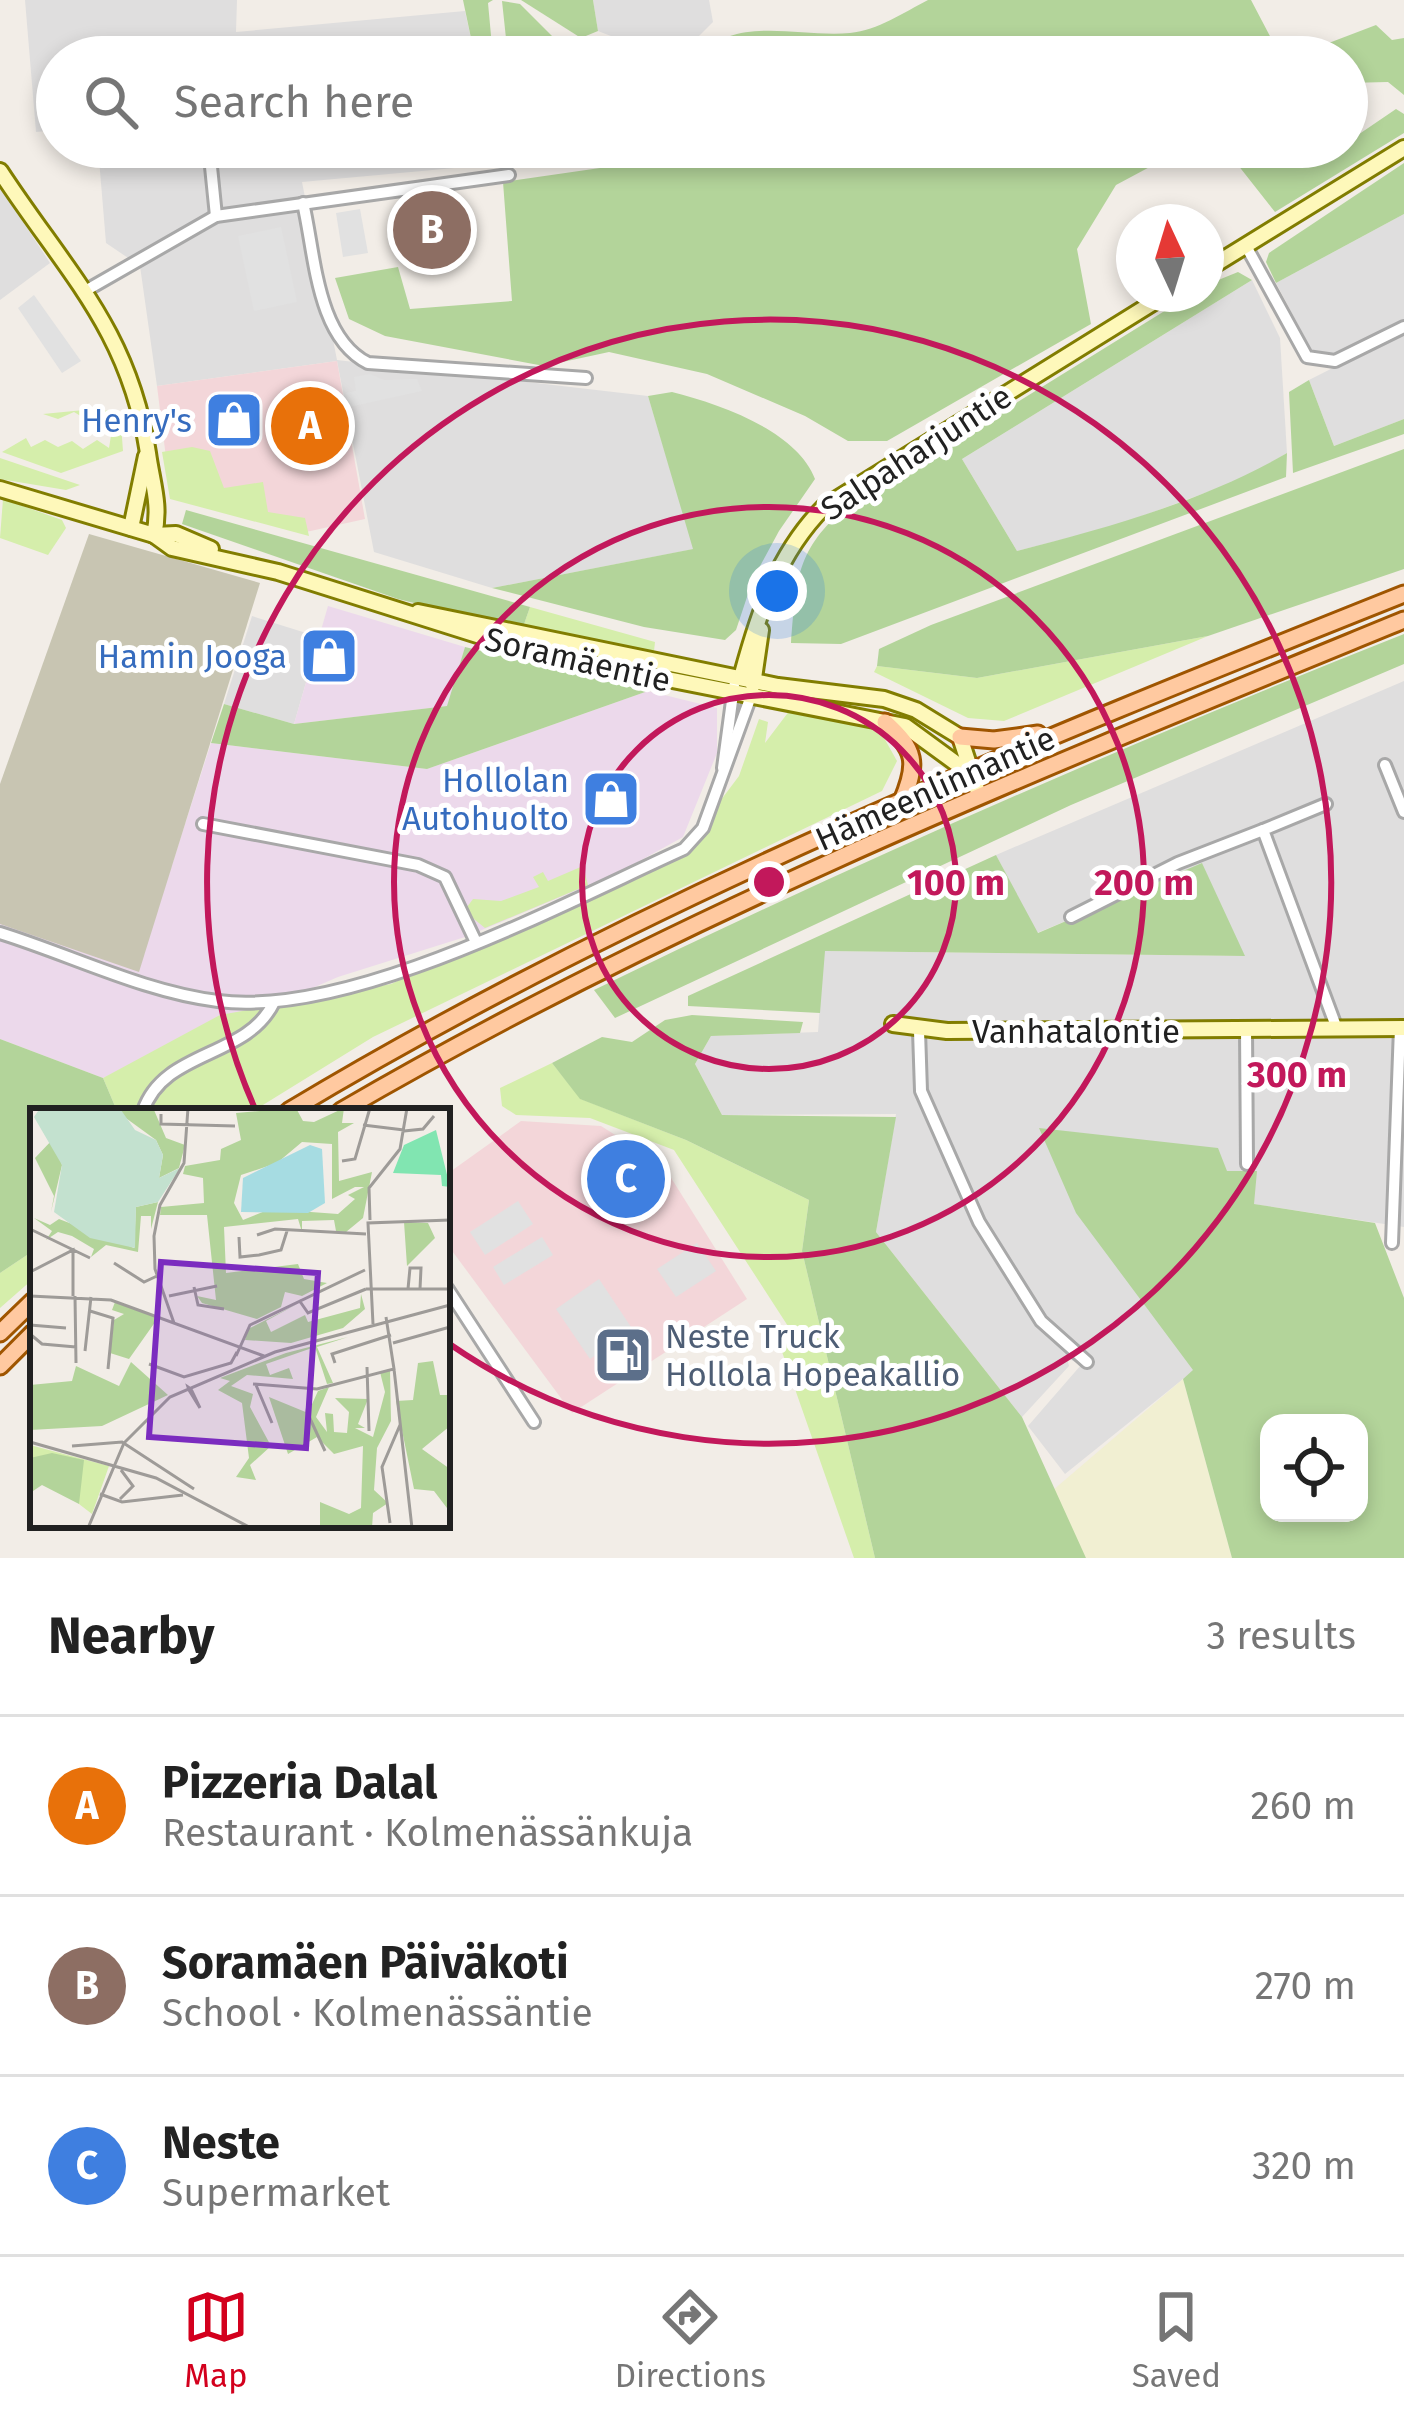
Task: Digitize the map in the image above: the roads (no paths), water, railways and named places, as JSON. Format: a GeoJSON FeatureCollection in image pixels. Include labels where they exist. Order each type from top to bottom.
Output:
{"type":"FeatureCollection","features":[{"type":"Feature","properties":{"kind":"main road","name":"Hämeenlinnantie"},"geometry":{"type":"LineString","coordinates":[[318,1103],[474,1008],[902,801],[1070,727],[1404,594]]}},
{"type":"Feature","properties":{"kind":"main road","name":"Hämeenlinnantie"},"geometry":{"type":"LineString","coordinates":[[348,1108],[682,932],[979,795],[1404,620]]}},
{"type":"Feature","properties":{"kind":"main road"},"geometry":{"type":"LineString","coordinates":[[885,722],[911,746],[915,760],[902,801]]}},
{"type":"Feature","properties":{"kind":"main road"},"geometry":{"type":"LineString","coordinates":[[960,737],[1017,738],[1070,727]]}},
{"type":"Feature","properties":{"kind":"main road"},"geometry":{"type":"LineString","coordinates":[[0,1333],[30,1304]]}},
{"type":"Feature","properties":{"kind":"main road"},"geometry":{"type":"LineString","coordinates":[[0,1366],[30,1336]]}},
{"type":"Feature","properties":{"kind":"street"},"geometry":{"type":"LineString","coordinates":[[1224,259],[1404,148]]}},
{"type":"Feature","properties":{"kind":"street"},"geometry":{"type":"LineString","coordinates":[[211,168],[216,216]]}},
{"type":"Feature","properties":{"kind":"street"},"geometry":{"type":"LineString","coordinates":[[0,171],[85,291],[131,373],[158,501],[154,535]]}},
{"type":"Feature","properties":{"kind":"street"},"geometry":{"type":"LineString","coordinates":[[85,291],[216,216],[509,175]]}},
{"type":"Feature","properties":{"kind":"street"},"geometry":{"type":"LineString","coordinates":[[303,203],[328,314],[350,354],[368,363],[586,378]]}},
{"type":"Feature","properties":{"kind":"street"},"geometry":{"type":"LineString","coordinates":[[1246,246],[1307,357],[1335,362],[1404,327]]}},
{"type":"Feature","properties":{"kind":"street","name":"Salpaharjuntie"},"geometry":{"type":"LineString","coordinates":[[748,676],[761,657],[762,616],[790,544],[824,507],[1138,312]]}},
{"type":"Feature","properties":{"kind":"street"},"geometry":{"type":"LineString","coordinates":[[131,528],[147,452]]}},
{"type":"Feature","properties":{"kind":"street","name":"Soramäentie"},"geometry":{"type":"LineString","coordinates":[[0,489],[154,535],[172,548],[238,560],[531,652],[885,722],[922,734],[968,772]]}},
{"type":"Feature","properties":{"kind":"street","name":"Soramäentie"},"geometry":{"type":"LineString","coordinates":[[407,612],[884,699],[916,710],[960,737],[979,795]]}},
{"type":"Feature","properties":{"kind":"street"},"geometry":{"type":"LineString","coordinates":[[722,783],[730,692],[748,676]]}},
{"type":"Feature","properties":{"kind":"street"},"geometry":{"type":"LineString","coordinates":[[0,933],[188,996],[274,1002],[378,979],[684,849],[703,828],[722,783],[752,696],[748,676]]}},
{"type":"Feature","properties":{"kind":"street"},"geometry":{"type":"LineString","coordinates":[[1385,765],[1404,812]]}},
{"type":"Feature","properties":{"kind":"street"},"geometry":{"type":"LineString","coordinates":[[1071,917],[1180,862],[1326,803]]}},
{"type":"Feature","properties":{"kind":"street"},"geometry":{"type":"LineString","coordinates":[[203,824],[418,865],[445,878],[475,940]]}},
{"type":"Feature","properties":{"kind":"street"},"geometry":{"type":"LineString","coordinates":[[1263,830],[1324,980],[1337,1029]]}},
{"type":"Feature","properties":{"kind":"street"},"geometry":{"type":"LineString","coordinates":[[144,1108],[153,1091],[173,1073],[256,1031],[274,1002]]}},
{"type":"Feature","properties":{"kind":"street","name":"Vanhatalontie"},"geometry":{"type":"LineString","coordinates":[[893,1024],[919,1031],[1402,1028]]}},
{"type":"Feature","properties":{"kind":"street"},"geometry":{"type":"LineString","coordinates":[[1393,1243],[1402,1028]]}},
{"type":"Feature","properties":{"kind":"street"},"geometry":{"type":"LineString","coordinates":[[1246,1029],[1247,1163]]}},
{"type":"Feature","properties":{"kind":"street"},"geometry":{"type":"LineString","coordinates":[[919,1031],[920,1091],[979,1222],[1041,1321],[1087,1362]]}},
{"type":"Feature","properties":{"kind":"street"},"geometry":{"type":"LineString","coordinates":[[450,1293],[534,1422]]}},
{"type":"Feature","properties":{"kind":"place","name":"Soramäen Päiväkoti"},"geometry":{"type":"Point","coordinates":[432,230]}},
{"type":"Feature","properties":{"kind":"place","name":"Henry's"},"geometry":{"type":"Point","coordinates":[234,420]}},
{"type":"Feature","properties":{"kind":"place","name":"Pizzeria Dalal"},"geometry":{"type":"Point","coordinates":[310,426]}},
{"type":"Feature","properties":{"kind":"place","name":"Hamin Jooga"},"geometry":{"type":"Point","coordinates":[329,656]}},
{"type":"Feature","properties":{"kind":"place","name":"Hollolan Autohuolto"},"geometry":{"type":"Point","coordinates":[611,799]}},
{"type":"Feature","properties":{"kind":"place","name":"Neste"},"geometry":{"type":"Point","coordinates":[626,1179]}},
{"type":"Feature","properties":{"kind":"place","name":"Neste Truck Hollola Hopeakallio"},"geometry":{"type":"Point","coordinates":[623,1355]}}]}
